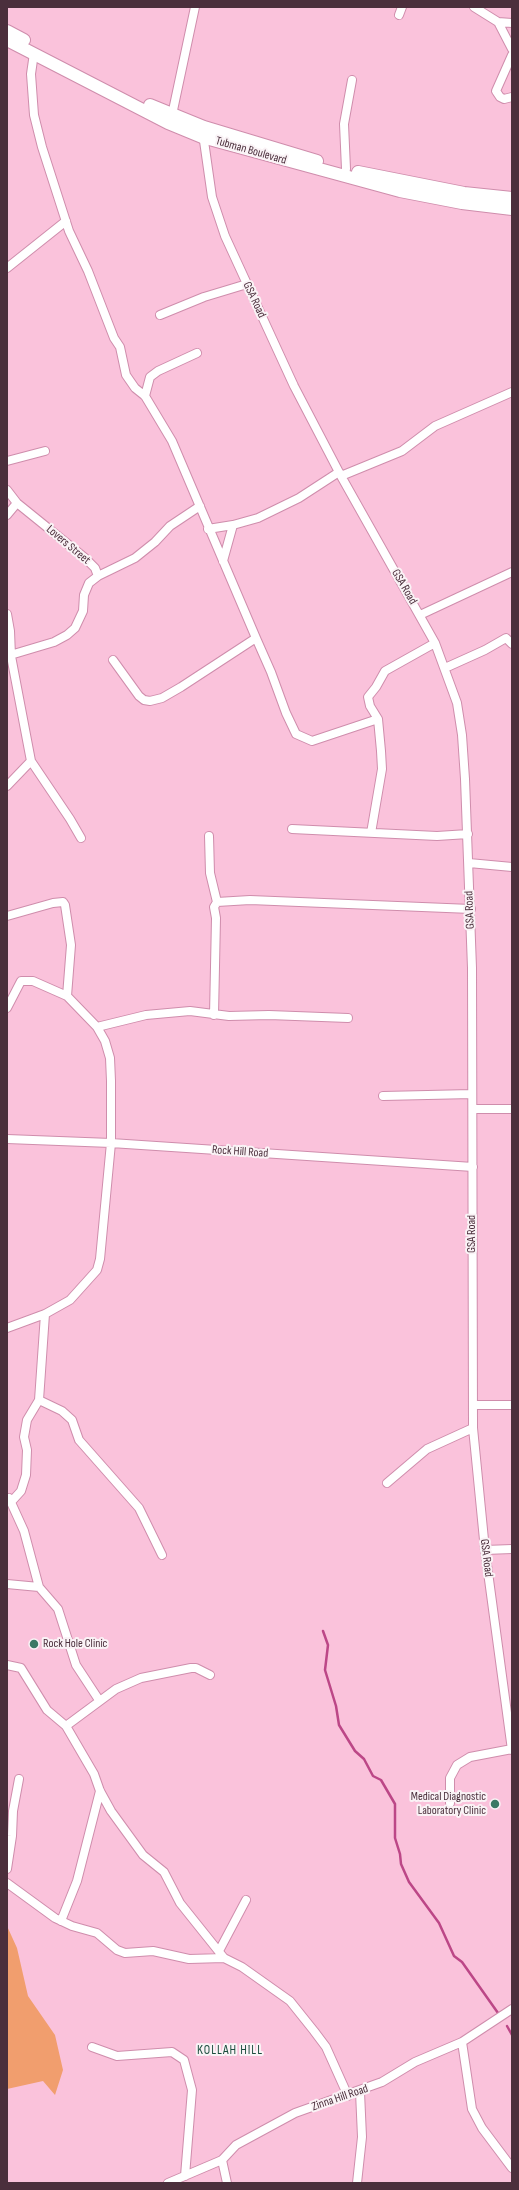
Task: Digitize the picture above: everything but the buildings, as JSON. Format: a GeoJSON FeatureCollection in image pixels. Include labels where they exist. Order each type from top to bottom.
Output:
{"type":"FeatureCollection","features":[{"type":"Feature","properties":{"kind":"highway","name":"Tubman Boulevard"},"geometry":{"type":"LineString","coordinates":[[7,31],[203,132],[400,191],[462,203],[512,209]]}},
{"type":"Feature","properties":{"kind":"highway","name":"Tubman Boulevard"},"geometry":{"type":"LineString","coordinates":[[7,40],[168,123],[346,169],[433,187],[512,198]]}},
{"type":"Feature","properties":{"kind":"street"},"geometry":{"type":"LineString","coordinates":[[172,115],[195,7]]}},
{"type":"Feature","properties":{"kind":"street"},"geometry":{"type":"LineString","coordinates":[[474,7],[498,22],[512,23]]}},
{"type":"Feature","properties":{"kind":"street"},"geometry":{"type":"LineString","coordinates":[[498,22],[512,48]]}},
{"type":"Feature","properties":{"kind":"street"},"geometry":{"type":"LineString","coordinates":[[34,54],[32,74],[34,115],[66,221],[88,271],[114,338],[121,351],[126,375],[135,388],[145,396],[172,441],[296,734],[312,741],[378,719]]}},
{"type":"Feature","properties":{"kind":"street"},"geometry":{"type":"LineString","coordinates":[[512,55],[496,91],[500,97],[504,99],[512,97]]}},
{"type":"Feature","properties":{"kind":"street"},"geometry":{"type":"LineString","coordinates":[[346,169],[344,124],[352,80]]}},
{"type":"Feature","properties":{"kind":"street","name":"GSA Road"},"geometry":{"type":"LineString","coordinates":[[203,132],[212,196],[225,236],[294,386],[340,474],[435,643],[457,703],[462,735],[471,910],[473,1428],[485,1550],[512,1749]]}},
{"type":"Feature","properties":{"kind":"street"},"geometry":{"type":"LineString","coordinates":[[7,268],[66,221]]}},
{"type":"Feature","properties":{"kind":"street"},"geometry":{"type":"LineString","coordinates":[[160,315],[204,297],[247,284]]}},
{"type":"Feature","properties":{"kind":"street"},"geometry":{"type":"LineString","coordinates":[[145,396],[150,377],[158,371],[197,353]]}},
{"type":"Feature","properties":{"kind":"street"},"geometry":{"type":"LineString","coordinates":[[208,529],[233,525],[258,518],[299,498],[340,474],[402,451],[434,426],[512,392]]}},
{"type":"Feature","properties":{"kind":"street"},"geometry":{"type":"LineString","coordinates":[[7,461],[45,451]]}},
{"type":"Feature","properties":{"kind":"street","name":"Lovers Street"},"geometry":{"type":"LineString","coordinates":[[7,490],[17,503],[85,558],[95,568],[98,576],[89,584],[84,595],[83,611],[75,628],[67,635],[54,642],[9,656]]}},
{"type":"Feature","properties":{"kind":"street"},"geometry":{"type":"LineString","coordinates":[[7,515],[17,503]]}},
{"type":"Feature","properties":{"kind":"street"},"geometry":{"type":"LineString","coordinates":[[98,576],[135,558],[155,542],[170,526],[200,506]]}},
{"type":"Feature","properties":{"kind":"street"},"geometry":{"type":"LineString","coordinates":[[223,561],[233,525]]}},
{"type":"Feature","properties":{"kind":"street"},"geometry":{"type":"LineString","coordinates":[[420,615],[512,572]]}},
{"type":"Feature","properties":{"kind":"street"},"geometry":{"type":"LineString","coordinates":[[7,614],[10,631],[9,656],[31,761],[81,838]]}},
{"type":"Feature","properties":{"kind":"street"},"geometry":{"type":"LineString","coordinates":[[113,660],[139,696],[144,700],[150,701],[162,698],[181,687],[256,638]]}},
{"type":"Feature","properties":{"kind":"street"},"geometry":{"type":"LineString","coordinates":[[445,668],[485,650],[506,638],[512,644]]}},
{"type":"Feature","properties":{"kind":"street"},"geometry":{"type":"LineString","coordinates":[[371,833],[382,769],[378,719],[370,706],[368,697],[376,687],[385,671],[435,643]]}},
{"type":"Feature","properties":{"kind":"street"},"geometry":{"type":"LineString","coordinates":[[7,786],[31,761]]}},
{"type":"Feature","properties":{"kind":"street"},"geometry":{"type":"LineString","coordinates":[[292,829],[437,836],[468,834]]}},
{"type":"Feature","properties":{"kind":"street"},"geometry":{"type":"LineString","coordinates":[[209,836],[210,873],[217,902],[214,907],[216,918],[214,1015]]}},
{"type":"Feature","properties":{"kind":"street"},"geometry":{"type":"LineString","coordinates":[[469,863],[512,867]]}},
{"type":"Feature","properties":{"kind":"street"},"geometry":{"type":"LineString","coordinates":[[217,902],[250,900],[471,910]]}},
{"type":"Feature","properties":{"kind":"street"},"geometry":{"type":"LineString","coordinates":[[7,916],[53,903],[63,902],[65,905],[71,945],[66,996]]}},
{"type":"Feature","properties":{"kind":"street"},"geometry":{"type":"LineString","coordinates":[[7,1008],[21,981],[32,981],[66,996],[97,1027],[105,1041],[110,1058],[111,1143],[100,1259],[97,1270],[70,1300],[45,1314],[7,1328]]}},
{"type":"Feature","properties":{"kind":"street"},"geometry":{"type":"LineString","coordinates":[[97,1027],[146,1015],[197,1011],[214,1015],[269,1015],[348,1018]]}},
{"type":"Feature","properties":{"kind":"street"},"geometry":{"type":"LineString","coordinates":[[383,1096],[472,1094]]}},
{"type":"Feature","properties":{"kind":"street"},"geometry":{"type":"LineString","coordinates":[[472,1109],[512,1109]]}},
{"type":"Feature","properties":{"kind":"street","name":"Rock Hill Road"},"geometry":{"type":"LineString","coordinates":[[7,1139],[111,1143],[473,1166]]}},
{"type":"Feature","properties":{"kind":"street"},"geometry":{"type":"LineString","coordinates":[[45,1314],[38,1400],[26,1420],[24,1437],[27,1450],[26,1475],[21,1491],[8,1497],[24,1531],[39,1587],[58,1609],[76,1665],[99,1700]]}},
{"type":"Feature","properties":{"kind":"street"},"geometry":{"type":"LineString","coordinates":[[38,1400],[53,1406],[72,1420],[79,1440],[139,1508],[162,1555]]}},
{"type":"Feature","properties":{"kind":"street"},"geometry":{"type":"LineString","coordinates":[[473,1405],[512,1405]]}},
{"type":"Feature","properties":{"kind":"street"},"geometry":{"type":"LineString","coordinates":[[387,1483],[427,1449],[473,1428]]}},
{"type":"Feature","properties":{"kind":"street"},"geometry":{"type":"LineString","coordinates":[[485,1550],[512,1549]]}},
{"type":"Feature","properties":{"kind":"street"},"geometry":{"type":"LineString","coordinates":[[7,1584],[39,1587]]}},
{"type":"Feature","properties":{"kind":"street"},"geometry":{"type":"LineString","coordinates":[[7,1665],[21,1668],[47,1710],[66,1726],[94,1774],[100,1791],[111,1811],[143,1854],[164,1872],[180,1903],[222,1954],[290,2001],[326,2048],[348,2096]]}},
{"type":"Feature","properties":{"kind":"street"},"geometry":{"type":"LineString","coordinates":[[66,1726],[116,1688],[161,1673],[196,1668],[210,1675]]}},
{"type":"Feature","properties":{"kind":"street"},"geometry":{"type":"LineString","coordinates":[[450,1803],[450,1778],[457,1765],[470,1757],[512,1749]]}},
{"type":"Feature","properties":{"kind":"street"},"geometry":{"type":"LineString","coordinates":[[7,1869],[12,1836],[13,1811],[19,1778]]}},
{"type":"Feature","properties":{"kind":"street"},"geometry":{"type":"LineString","coordinates":[[61,1921],[76,1881],[100,1791]]}},
{"type":"Feature","properties":{"kind":"street"},"geometry":{"type":"LineString","coordinates":[[7,1883],[61,1921],[97,1934],[117,1950],[125,1953],[153,1950],[189,1959],[222,1954]]}},
{"type":"Feature","properties":{"kind":"street"},"geometry":{"type":"LineString","coordinates":[[222,1954],[246,1900]]}},
{"type":"Feature","properties":{"kind":"street","name":"Zinna Hill Road"},"geometry":{"type":"LineString","coordinates":[[168,2183],[222,2160],[236,2146],[295,2113],[360,2092],[382,2082],[415,2062],[462,2042],[512,2009]]}},
{"type":"Feature","properties":{"kind":"street"},"geometry":{"type":"LineString","coordinates":[[462,2042],[472,2109],[482,2128],[512,2168]]}},
{"type":"Feature","properties":{"kind":"street"},"geometry":{"type":"LineString","coordinates":[[92,2047],[117,2056],[172,2052],[184,2060],[189,2072],[192,2090],[185,2176]]}},
{"type":"Feature","properties":{"kind":"street"},"geometry":{"type":"LineString","coordinates":[[358,2183],[362,2137],[360,2092]]}},
{"type":"Feature","properties":{"kind":"street"},"geometry":{"type":"LineString","coordinates":[[222,2160],[227,2183]]}},
{"type":"Feature","properties":{"kind":"shaded area"},"geometry":{"type":"Polygon","coordinates":[[[7,1926],[17,1948],[28,1996],[55,2035],[63,2070],[55,2095],[43,2081],[7,2089],[7,1926]]]}},
{"type":"Feature","properties":{"kind":"waterway"},"geometry":{"type":"LineString","coordinates":[[323,1631],[328,1645],[325,1670],[336,1706],[339,1725],[355,1751],[364,1759],[373,1776],[381,1780],[395,1804],[395,1838],[400,1854],[401,1864],[409,1882],[439,1923],[454,1956],[462,1962],[498,2013]]}},
{"type":"Feature","properties":{"kind":"waterway"},"geometry":{"type":"LineString","coordinates":[[507,2026],[512,2035]]}},
{"type":"Feature","properties":{"kind":"place","name":"Rock Hole Clinic"},"geometry":{"type":"Point","coordinates":[34,1644]}},
{"type":"Feature","properties":{"kind":"place","name":"Medical Diagnostic Laboratory Clinic"},"geometry":{"type":"Point","coordinates":[495,1804]}},
{"type":"Feature","properties":{"kind":"district","name":"KOLLAH HILL"},"geometry":{"type":"Point","coordinates":[230,2051]}}]}
